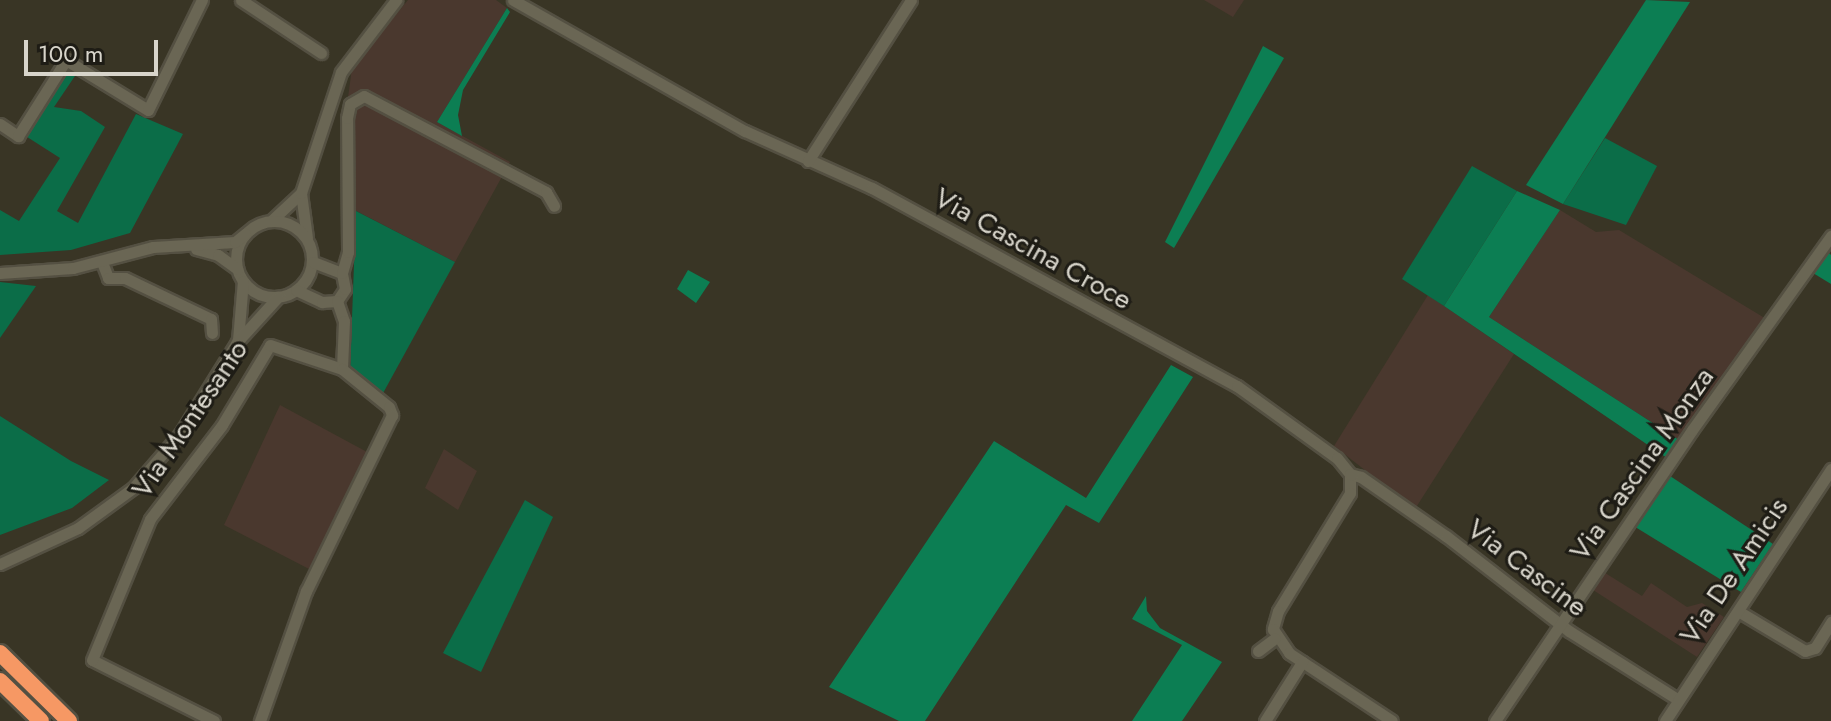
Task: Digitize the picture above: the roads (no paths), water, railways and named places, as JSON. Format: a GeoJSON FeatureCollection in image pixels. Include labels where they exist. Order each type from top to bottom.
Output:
{"type":"FeatureCollection","features":[{"type":"Feature","properties":{"kind":"highway"},"geometry":{"type":"LineString","coordinates":[[0,653],[69,721]]}},
{"type":"Feature","properties":{"kind":"highway"},"geometry":{"type":"LineString","coordinates":[[0,681],[41,721]]}},
{"type":"Feature","properties":{"kind":"street"},"geometry":{"type":"LineString","coordinates":[[0,124],[18,136],[66,60],[148,110],[202,0]]}},
{"type":"Feature","properties":{"kind":"street"},"geometry":{"type":"LineString","coordinates":[[241,0],[321,53]]}},
{"type":"Feature","properties":{"kind":"street"},"geometry":{"type":"LineString","coordinates":[[0,564],[78,528],[133,488],[180,434],[237,342],[278,297],[296,290],[313,262],[301,193],[341,72],[396,0]]}},
{"type":"Feature","properties":{"kind":"street","name":"Via Cascina Croce"},"geometry":{"type":"LineString","coordinates":[[513,0],[745,131],[915,210],[1237,386],[1331,452],[1350,474]]}},
{"type":"Feature","properties":{"kind":"street"},"geometry":{"type":"LineString","coordinates":[[808,161],[911,0]]}},
{"type":"Feature","properties":{"kind":"street"},"geometry":{"type":"LineString","coordinates":[[338,270],[347,258],[347,118],[350,104],[364,96],[546,192],[554,206]]}},
{"type":"Feature","properties":{"kind":"street"},"geometry":{"type":"LineString","coordinates":[[0,273],[102,262],[176,245],[219,245],[272,220],[301,193]]}},
{"type":"Feature","properties":{"kind":"street"},"geometry":{"type":"LineString","coordinates":[[272,220],[292,225],[307,239]]}},
{"type":"Feature","properties":{"kind":"street"},"geometry":{"type":"LineString","coordinates":[[237,342],[240,275],[237,251],[245,234]]}},
{"type":"Feature","properties":{"kind":"street","name":"Via Cascina Monza"},"geometry":{"type":"LineString","coordinates":[[1495,721],[1831,236]]}},
{"type":"Feature","properties":{"kind":"street"},"geometry":{"type":"LineString","coordinates":[[176,245],[218,255],[258,294],[278,297]]}},
{"type":"Feature","properties":{"kind":"street","name":"Via Montesanto"},"geometry":{"type":"LineString","coordinates":[[102,262],[108,278],[125,278],[211,319],[212,333]]}},
{"type":"Feature","properties":{"kind":"street"},"geometry":{"type":"LineString","coordinates":[[313,262],[338,270]]}},
{"type":"Feature","properties":{"kind":"street"},"geometry":{"type":"LineString","coordinates":[[337,301],[345,289],[338,270]]}},
{"type":"Feature","properties":{"kind":"street"},"geometry":{"type":"LineString","coordinates":[[296,290],[322,302],[337,301]]}},
{"type":"Feature","properties":{"kind":"street"},"geometry":{"type":"LineString","coordinates":[[337,301],[344,321],[342,369]]}},
{"type":"Feature","properties":{"kind":"street","name":"Via Montesanto"},"geometry":{"type":"LineString","coordinates":[[214,721],[92,660],[150,519],[222,425],[270,345],[342,369],[389,407],[392,415],[306,591],[260,721]]}},
{"type":"Feature","properties":{"kind":"street"},"geometry":{"type":"LineString","coordinates":[[1258,651],[1275,638],[1278,611],[1350,493],[1350,474]]}},
{"type":"Feature","properties":{"kind":"street","name":"Via Cascine"},"geometry":{"type":"LineString","coordinates":[[1350,474],[1361,477],[1561,623],[1677,699]]}},
{"type":"Feature","properties":{"kind":"street","name":"Via De Amicis"},"geometry":{"type":"LineString","coordinates":[[1665,721],[1830,474]]}},
{"type":"Feature","properties":{"kind":"street"},"geometry":{"type":"LineString","coordinates":[[1738,611],[1805,651],[1815,648],[1831,622]]}},
{"type":"Feature","properties":{"kind":"street"},"geometry":{"type":"LineString","coordinates":[[1275,638],[1302,662],[1392,721]]}},
{"type":"Feature","properties":{"kind":"street"},"geometry":{"type":"LineString","coordinates":[[1265,721],[1302,662]]}}]}
